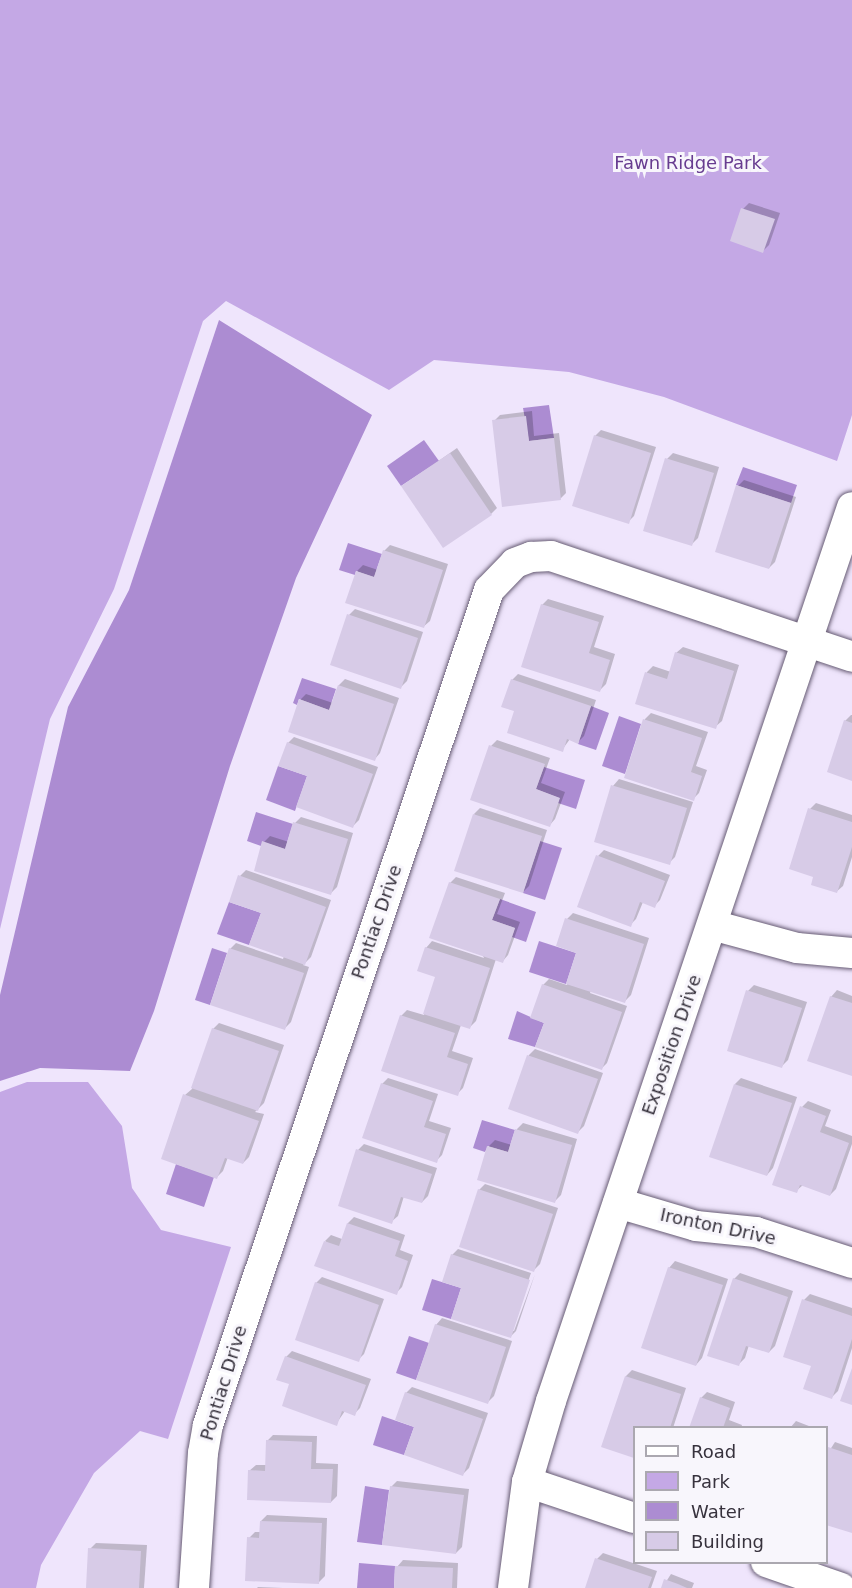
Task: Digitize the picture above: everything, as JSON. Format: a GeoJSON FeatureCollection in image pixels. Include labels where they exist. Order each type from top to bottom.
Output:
{"type":"FeatureCollection","features":[{"type":"Feature","properties":{"kind":"street","name":"Exposition Drive"},"geometry":{"type":"LineString","coordinates":[[513,1588],[527,1482],[557,1382],[852,507]]}},
{"type":"Feature","properties":{"kind":"street","name":"Pontiac Drive"},"geometry":{"type":"LineString","coordinates":[[194,1588],[203,1453],[208,1425],[489,590],[515,562],[531,557],[551,556],[852,657]]}},
{"type":"Feature","properties":{"kind":"street"},"geometry":{"type":"LineString","coordinates":[[712,925],[797,948],[852,952]]}},
{"type":"Feature","properties":{"kind":"street","name":"Ironton Drive"},"geometry":{"type":"LineString","coordinates":[[618,1203],[696,1226],[756,1232],[852,1263]]}},
{"type":"Feature","properties":{"kind":"street"},"geometry":{"type":"LineString","coordinates":[[527,1482],[633,1518]]}},
{"type":"Feature","properties":{"kind":"street"},"geometry":{"type":"LineString","coordinates":[[769,1564],[842,1588]]}},
{"type":"Feature","properties":{"kind":"green space","name":"Fawn Ridge Park"},"geometry":{"type":"Polygon","coordinates":[[[0,0],[852,0],[852,415],[837,461],[664,397],[569,372],[434,360],[389,390],[226,301],[203,321],[114,589],[50,719],[0,929],[0,0]]]}},
{"type":"Feature","properties":{"kind":"green space"},"geometry":{"type":"Polygon","coordinates":[[[27,1082],[88,1082],[122,1126],[132,1188],[161,1230],[231,1247],[168,1439],[140,1431],[94,1473],[41,1565],[36,1588],[0,1588],[0,1092],[27,1082]]]}},
{"type":"Feature","properties":{"kind":"water"},"geometry":{"type":"Polygon","coordinates":[[[219,320],[372,415],[296,578],[230,766],[154,1011],[130,1071],[40,1068],[0,1081],[0,995],[68,707],[129,590],[219,320]]]}},
{"type":"Feature","properties":{"kind":"water"},"geometry":{"type":"Polygon","coordinates":[[[549,405],[554,438],[529,441],[523,408],[549,405]]]}},
{"type":"Feature","properties":{"kind":"water"},"geometry":{"type":"Polygon","coordinates":[[[424,440],[439,461],[401,486],[387,466],[424,440]]]}},
{"type":"Feature","properties":{"kind":"water"},"geometry":{"type":"Polygon","coordinates":[[[743,467],[797,485],[791,503],[736,485],[743,467]]]}},
{"type":"Feature","properties":{"kind":"water"},"geometry":{"type":"Polygon","coordinates":[[[348,543],[382,554],[374,577],[356,571],[355,575],[339,570],[348,543]]]}},
{"type":"Feature","properties":{"kind":"water"},"geometry":{"type":"Polygon","coordinates":[[[302,678],[336,689],[329,710],[299,699],[297,705],[293,703],[302,678]]]}},
{"type":"Feature","properties":{"kind":"water"},"geometry":{"type":"Polygon","coordinates":[[[591,706],[609,713],[596,750],[578,744],[591,706]]]}},
{"type":"Feature","properties":{"kind":"water"},"geometry":{"type":"Polygon","coordinates":[[[619,716],[641,724],[625,774],[602,766],[619,716]]]}},
{"type":"Feature","properties":{"kind":"water"},"geometry":{"type":"Polygon","coordinates":[[[278,766],[307,776],[295,811],[266,800],[278,766]]]}},
{"type":"Feature","properties":{"kind":"water"},"geometry":{"type":"Polygon","coordinates":[[[544,767],[585,780],[576,809],[558,803],[559,798],[536,789],[544,767]]]}},
{"type":"Feature","properties":{"kind":"water"},"geometry":{"type":"Polygon","coordinates":[[[256,812],[293,824],[285,849],[263,842],[261,846],[247,841],[256,812]]]}},
{"type":"Feature","properties":{"kind":"water"},"geometry":{"type":"Polygon","coordinates":[[[540,841],[562,848],[545,900],[523,893],[540,841]]]}},
{"type":"Feature","properties":{"kind":"water"},"geometry":{"type":"Polygon","coordinates":[[[500,899],[536,912],[526,942],[512,937],[515,928],[492,920],[500,899]]]}},
{"type":"Feature","properties":{"kind":"water"},"geometry":{"type":"Polygon","coordinates":[[[229,902],[261,913],[249,945],[217,934],[229,902]]]}},
{"type":"Feature","properties":{"kind":"water"},"geometry":{"type":"Polygon","coordinates":[[[539,941],[576,953],[566,984],[529,972],[539,941]]]}},
{"type":"Feature","properties":{"kind":"water"},"geometry":{"type":"Polygon","coordinates":[[[212,948],[227,953],[210,1005],[195,1000],[212,948]]]}},
{"type":"Feature","properties":{"kind":"water"},"geometry":{"type":"Polygon","coordinates":[[[517,1011],[544,1023],[535,1047],[508,1039],[517,1011]]]}},
{"type":"Feature","properties":{"kind":"water"},"geometry":{"type":"Polygon","coordinates":[[[482,1120],[515,1130],[508,1152],[488,1146],[485,1152],[473,1148],[482,1120]]]}},
{"type":"Feature","properties":{"kind":"water"},"geometry":{"type":"Polygon","coordinates":[[[176,1164],[214,1177],[204,1207],[166,1194],[176,1164]]]}},
{"type":"Feature","properties":{"kind":"water"},"geometry":{"type":"Polygon","coordinates":[[[432,1279],[461,1288],[451,1319],[422,1310],[432,1279]]]}},
{"type":"Feature","properties":{"kind":"water"},"geometry":{"type":"Polygon","coordinates":[[[409,1336],[429,1343],[416,1380],[396,1373],[409,1336]]]}},
{"type":"Feature","properties":{"kind":"water"},"geometry":{"type":"Polygon","coordinates":[[[382,1416],[414,1427],[404,1455],[373,1445],[382,1416]]]}},
{"type":"Feature","properties":{"kind":"water"},"geometry":{"type":"Polygon","coordinates":[[[365,1486],[389,1490],[382,1545],[357,1542],[365,1486]]]}},
{"type":"Feature","properties":{"kind":"water"},"geometry":{"type":"Polygon","coordinates":[[[359,1563],[395,1566],[394,1588],[357,1588],[359,1563]]]}},
{"type":"Feature","properties":{"kind":"building"},"geometry":{"type":"Polygon","coordinates":[[[741,208],[775,219],[763,253],[730,241],[741,208]]]}},
{"type":"Feature","properties":{"kind":"building"},"geometry":{"type":"Polygon","coordinates":[[[526,416],[529,441],[554,438],[561,500],[502,507],[492,420],[526,416]]]}},
{"type":"Feature","properties":{"kind":"building"},"geometry":{"type":"Polygon","coordinates":[[[594,435],[651,453],[629,524],[572,506],[594,435]]]}},
{"type":"Feature","properties":{"kind":"building"},"geometry":{"type":"Polygon","coordinates":[[[450,453],[492,515],[443,548],[401,486],[450,453]]]}},
{"type":"Feature","properties":{"kind":"building"},"geometry":{"type":"Polygon","coordinates":[[[665,458],[714,473],[692,546],[643,531],[665,458]]]}},
{"type":"Feature","properties":{"kind":"building"},"geometry":{"type":"Polygon","coordinates":[[[736,485],[791,503],[769,569],[715,552],[736,485]]]}},
{"type":"Feature","properties":{"kind":"building"},"geometry":{"type":"Polygon","coordinates":[[[383,550],[443,570],[424,628],[345,603],[356,571],[374,577],[383,550]]]}},
{"type":"Feature","properties":{"kind":"building"},"geometry":{"type":"Polygon","coordinates":[[[541,604],[599,622],[589,653],[610,660],[600,692],[521,667],[541,604]]]}},
{"type":"Feature","properties":{"kind":"building"},"geometry":{"type":"Polygon","coordinates":[[[347,614],[418,638],[401,689],[330,665],[347,614]]]}},
{"type":"Feature","properties":{"kind":"building"},"geometry":{"type":"Polygon","coordinates":[[[675,652],[734,671],[716,729],[635,704],[645,672],[667,679],[675,652]]]}},
{"type":"Feature","properties":{"kind":"building"},"geometry":{"type":"Polygon","coordinates":[[[511,679],[591,706],[578,744],[567,739],[563,752],[507,733],[514,711],[501,707],[511,679]]]}},
{"type":"Feature","properties":{"kind":"building"},"geometry":{"type":"Polygon","coordinates":[[[338,685],[394,704],[375,761],[288,732],[299,699],[329,710],[338,685]]]}},
{"type":"Feature","properties":{"kind":"building"},"geometry":{"type":"Polygon","coordinates":[[[643,719],[702,738],[691,772],[702,776],[694,801],[624,778],[643,719]]]}},
{"type":"Feature","properties":{"kind":"building"},"geometry":{"type":"Polygon","coordinates":[[[844,720],[852,723],[852,781],[827,772],[844,720]]]}},
{"type":"Feature","properties":{"kind":"building"},"geometry":{"type":"Polygon","coordinates":[[[287,742],[373,774],[353,828],[296,807],[307,776],[278,766],[287,742]]]}},
{"type":"Feature","properties":{"kind":"building"},"geometry":{"type":"Polygon","coordinates":[[[489,745],[545,764],[536,789],[560,798],[550,827],[470,800],[489,745]]]}},
{"type":"Feature","properties":{"kind":"building"},"geometry":{"type":"Polygon","coordinates":[[[611,785],[687,808],[670,865],[594,842],[611,785]]]}},
{"type":"Feature","properties":{"kind":"building"},"geometry":{"type":"Polygon","coordinates":[[[808,808],[852,822],[852,847],[837,893],[811,885],[813,877],[789,869],[808,808]]]}},
{"type":"Feature","properties":{"kind":"building"},"geometry":{"type":"Polygon","coordinates":[[[473,814],[542,836],[523,893],[454,871],[473,814]]]}},
{"type":"Feature","properties":{"kind":"building"},"geometry":{"type":"Polygon","coordinates":[[[293,822],[348,839],[331,895],[254,871],[262,841],[285,849],[293,822]]]}},
{"type":"Feature","properties":{"kind":"building"},"geometry":{"type":"Polygon","coordinates":[[[596,855],[665,881],[655,908],[640,902],[631,927],[577,907],[596,855]]]}},
{"type":"Feature","properties":{"kind":"building"},"geometry":{"type":"Polygon","coordinates":[[[238,875],[326,907],[305,965],[249,945],[261,913],[229,902],[238,875]]]}},
{"type":"Feature","properties":{"kind":"building"},"geometry":{"type":"Polygon","coordinates":[[[449,882],[500,899],[492,920],[515,928],[503,963],[429,938],[449,882]]]}},
{"type":"Feature","properties":{"kind":"building"},"geometry":{"type":"Polygon","coordinates":[[[565,918],[644,944],[625,1003],[566,984],[576,953],[556,946],[565,918]]]}},
{"type":"Feature","properties":{"kind":"building"},"geometry":{"type":"Polygon","coordinates":[[[425,947],[490,968],[470,1029],[423,1014],[435,977],[417,971],[425,947]]]}},
{"type":"Feature","properties":{"kind":"building"},"geometry":{"type":"Polygon","coordinates":[[[229,948],[304,973],[285,1030],[210,1005],[229,948]]]}},
{"type":"Feature","properties":{"kind":"building"},"geometry":{"type":"Polygon","coordinates":[[[542,984],[622,1012],[602,1070],[535,1047],[544,1023],[530,1018],[542,984]]]}},
{"type":"Feature","properties":{"kind":"building"},"geometry":{"type":"Polygon","coordinates":[[[746,990],[802,1008],[782,1068],[727,1051],[746,990]]]}},
{"type":"Feature","properties":{"kind":"building"},"geometry":{"type":"Polygon","coordinates":[[[830,996],[852,1003],[852,1076],[807,1061],[830,996]]]}},
{"type":"Feature","properties":{"kind":"building"},"geometry":{"type":"Polygon","coordinates":[[[400,1015],[455,1033],[447,1057],[468,1064],[458,1096],[381,1071],[400,1015]]]}},
{"type":"Feature","properties":{"kind":"building"},"geometry":{"type":"Polygon","coordinates":[[[212,1028],[279,1051],[258,1111],[191,1088],[212,1028]]]}},
{"type":"Feature","properties":{"kind":"building"},"geometry":{"type":"Polygon","coordinates":[[[527,1055],[598,1079],[578,1134],[508,1109],[527,1055]]]}},
{"type":"Feature","properties":{"kind":"building"},"geometry":{"type":"Polygon","coordinates":[[[381,1083],[433,1101],[424,1127],[446,1134],[437,1163],[362,1138],[381,1083]]]}},
{"type":"Feature","properties":{"kind":"building"},"geometry":{"type":"Polygon","coordinates":[[[734,1084],[792,1103],[767,1176],[709,1157],[734,1084]]]}},
{"type":"Feature","properties":{"kind":"building"},"geometry":{"type":"Polygon","coordinates":[[[183,1094],[259,1121],[243,1164],[225,1158],[217,1179],[161,1159],[183,1094]]]}},
{"type":"Feature","properties":{"kind":"building"},"geometry":{"type":"Polygon","coordinates":[[[800,1106],[826,1116],[820,1132],[849,1143],[830,1196],[800,1185],[797,1193],[772,1185],[800,1106]]]}},
{"type":"Feature","properties":{"kind":"building"},"geometry":{"type":"Polygon","coordinates":[[[515,1129],[572,1145],[555,1203],[477,1180],[487,1146],[508,1152],[515,1129]]]}},
{"type":"Feature","properties":{"kind":"building"},"geometry":{"type":"Polygon","coordinates":[[[356,1149],[432,1174],[422,1203],[401,1197],[392,1224],[338,1206],[356,1149]]]}},
{"type":"Feature","properties":{"kind":"building"},"geometry":{"type":"Polygon","coordinates":[[[478,1189],[553,1214],[534,1272],[459,1247],[478,1189]]]}},
{"type":"Feature","properties":{"kind":"building"},"geometry":{"type":"Polygon","coordinates":[[[347,1223],[400,1241],[395,1256],[408,1261],[397,1295],[314,1266],[324,1241],[339,1246],[347,1223]]]}},
{"type":"Feature","properties":{"kind":"building"},"geometry":{"type":"Polygon","coordinates":[[[451,1254],[530,1280],[511,1338],[451,1319],[461,1288],[442,1282],[451,1254]]]}},
{"type":"Feature","properties":{"kind":"building"},"geometry":{"type":"Polygon","coordinates":[[[668,1267],[723,1285],[696,1366],[641,1348],[668,1267]]]}},
{"type":"Feature","properties":{"kind":"building"},"geometry":{"type":"Polygon","coordinates":[[[733,1278],[788,1297],[769,1353],[746,1346],[739,1366],[707,1356],[733,1278]]]}},
{"type":"Feature","properties":{"kind":"building"},"geometry":{"type":"Polygon","coordinates":[[[315,1282],[379,1305],[359,1362],[295,1340],[315,1282]]]}},
{"type":"Feature","properties":{"kind":"building"},"geometry":{"type":"Polygon","coordinates":[[[802,1299],[852,1316],[852,1339],[832,1399],[803,1389],[811,1366],[783,1357],[802,1299]]]}},
{"type":"Feature","properties":{"kind":"building"},"geometry":{"type":"Polygon","coordinates":[[[435,1324],[506,1347],[488,1404],[416,1380],[435,1324]]]}},
{"type":"Feature","properties":{"kind":"building"},"geometry":{"type":"Polygon","coordinates":[[[285,1356],[366,1385],[355,1416],[342,1411],[337,1426],[282,1406],[289,1384],[276,1380],[285,1356]]]}},
{"type":"Feature","properties":{"kind":"building"},"geometry":{"type":"Polygon","coordinates":[[[852,1368],[852,1405],[840,1401],[852,1368]]]}},
{"type":"Feature","properties":{"kind":"building"},"geometry":{"type":"Polygon","coordinates":[[[625,1376],[681,1394],[671,1426],[633,1426],[633,1458],[601,1447],[625,1376]]]}},
{"type":"Feature","properties":{"kind":"building"},"geometry":{"type":"Polygon","coordinates":[[[405,1392],[483,1419],[463,1476],[404,1455],[414,1427],[395,1420],[405,1392]]]}},
{"type":"Feature","properties":{"kind":"building"},"geometry":{"type":"Polygon","coordinates":[[[700,1397],[730,1408],[724,1426],[690,1426],[700,1397]]]}},
{"type":"Feature","properties":{"kind":"building"},"geometry":{"type":"Polygon","coordinates":[[[266,1440],[312,1442],[311,1469],[333,1469],[331,1503],[247,1500],[248,1470],[265,1471],[266,1440]]]}},
{"type":"Feature","properties":{"kind":"building"},"geometry":{"type":"Polygon","coordinates":[[[828,1447],[852,1455],[852,1533],[828,1526],[828,1447]]]}},
{"type":"Feature","properties":{"kind":"building"},"geometry":{"type":"Polygon","coordinates":[[[390,1486],[464,1495],[456,1554],[382,1545],[390,1486]]]}},
{"type":"Feature","properties":{"kind":"building"},"geometry":{"type":"Polygon","coordinates":[[[260,1521],[322,1523],[319,1584],[245,1581],[247,1537],[259,1538],[260,1521]]]}},
{"type":"Feature","properties":{"kind":"building"},"geometry":{"type":"Polygon","coordinates":[[[88,1548],[141,1551],[139,1588],[86,1588],[88,1548]]]}},
{"type":"Feature","properties":{"kind":"building"},"geometry":{"type":"Polygon","coordinates":[[[595,1558],[652,1577],[648,1588],[585,1588],[595,1558]]]}},
{"type":"Feature","properties":{"kind":"building"},"geometry":{"type":"Polygon","coordinates":[[[395,1566],[453,1568],[452,1588],[394,1588],[395,1566]]]}},
{"type":"Feature","properties":{"kind":"building"},"geometry":{"type":"Polygon","coordinates":[[[664,1579],[678,1584],[687,1588],[661,1588],[664,1579]]]}}]}
